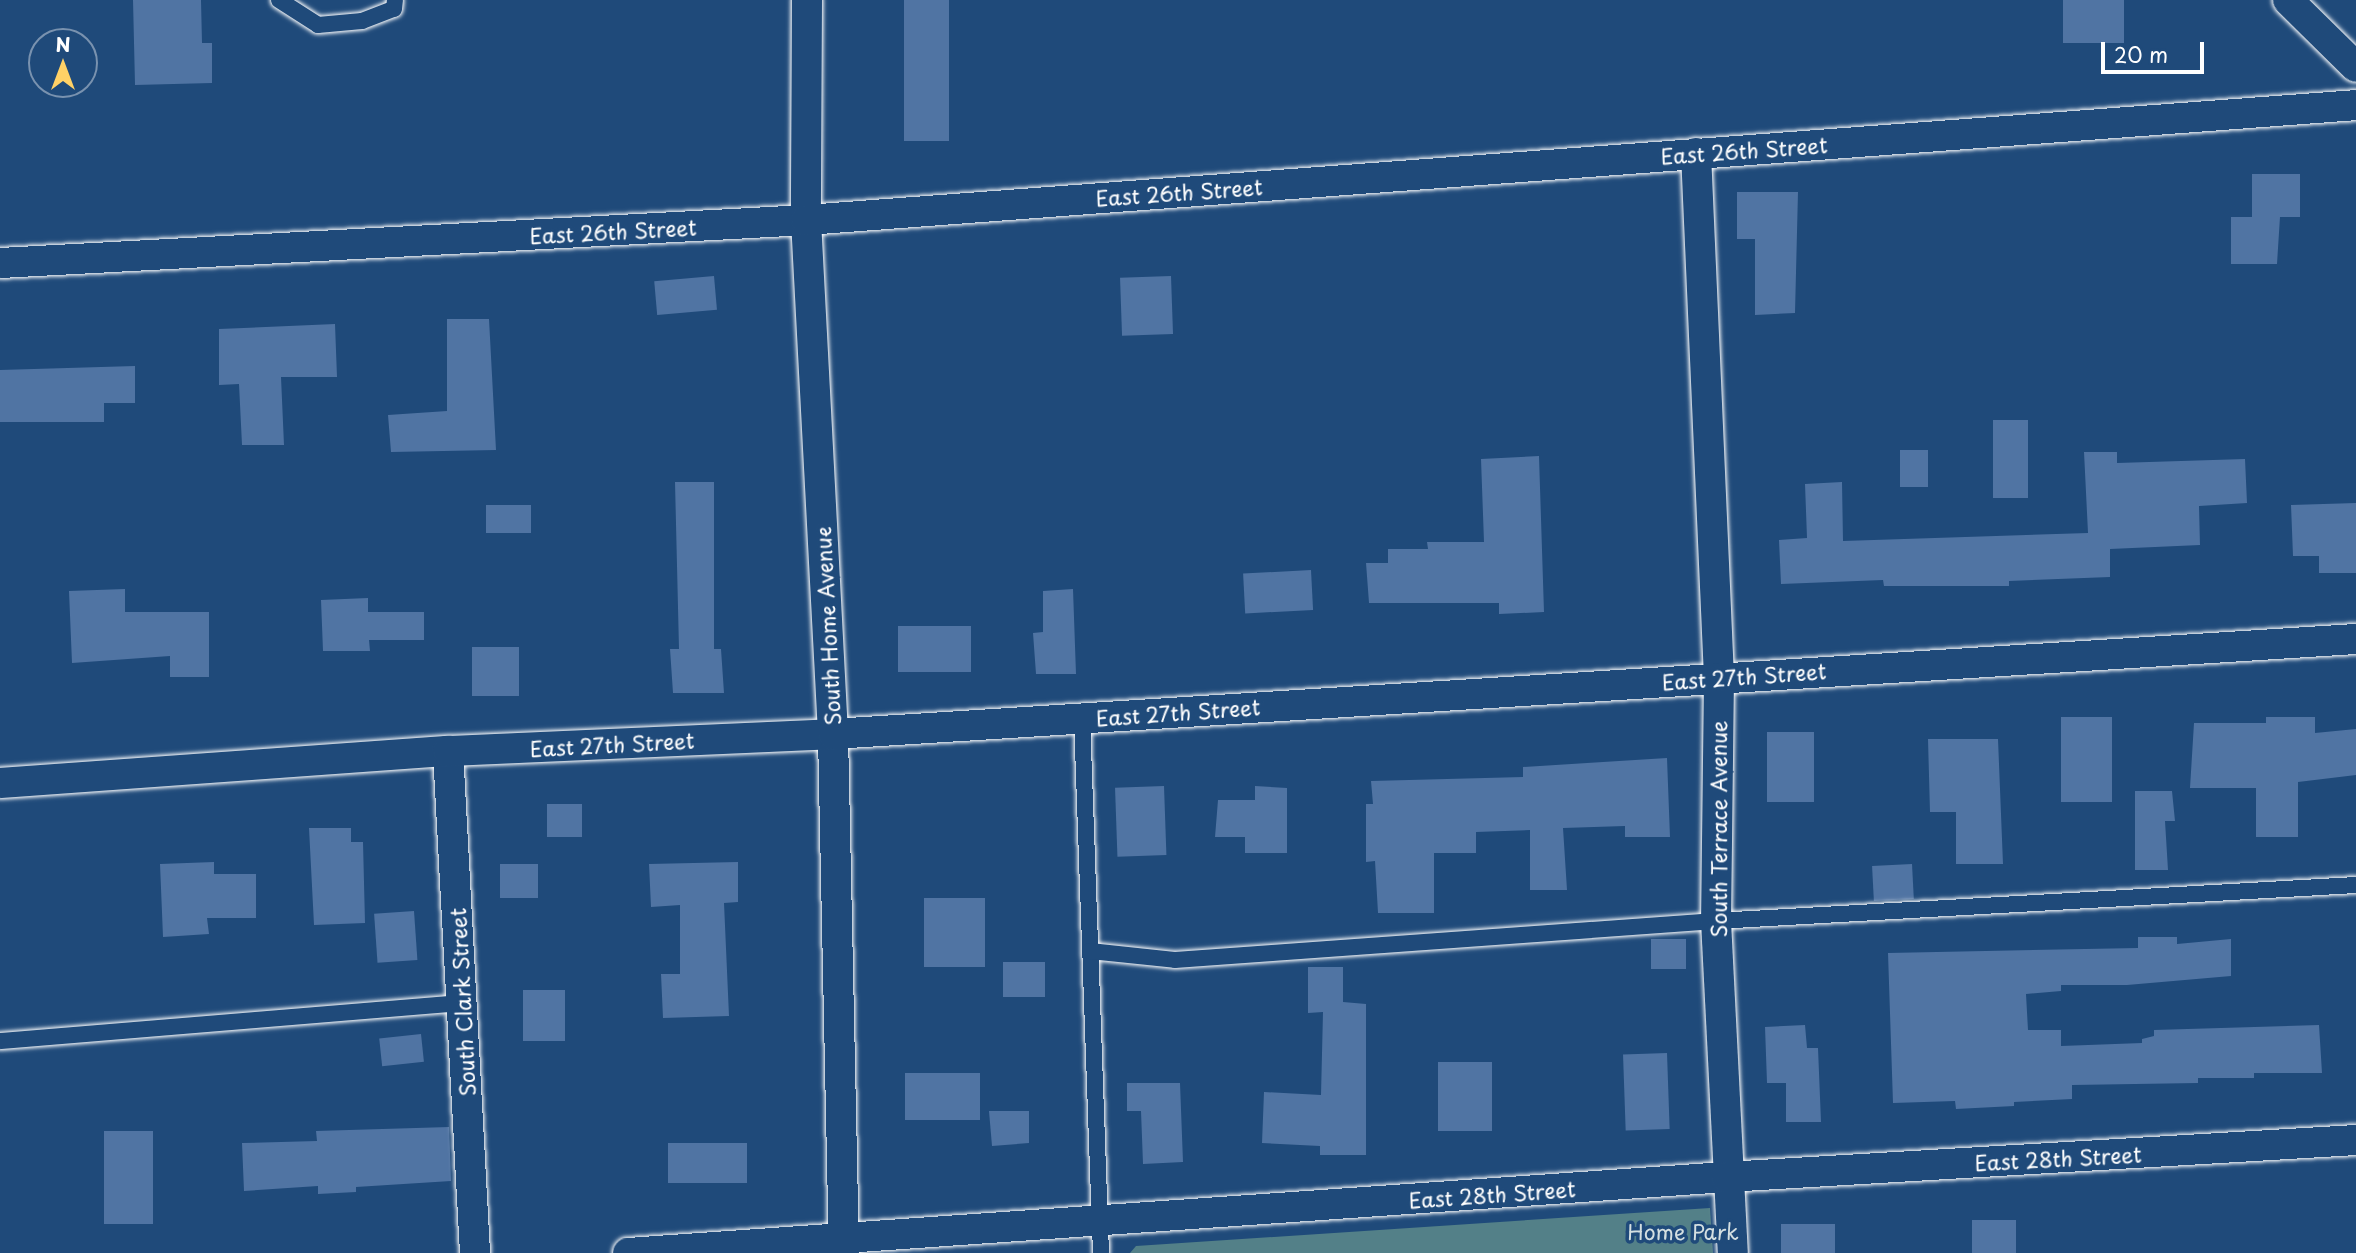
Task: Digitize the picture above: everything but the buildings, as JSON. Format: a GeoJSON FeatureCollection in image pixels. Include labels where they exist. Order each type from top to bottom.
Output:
{"type":"FeatureCollection","features":[{"type":"Feature","properties":{"kind":"street","name":"South Home Avenue"},"geometry":{"type":"LineString","coordinates":[[807,0],[806,220],[833,734],[844,1246]]}},
{"type":"Feature","properties":{"kind":"street"},"geometry":{"type":"LineString","coordinates":[[2288,0],[2356,67]]}},
{"type":"Feature","properties":{"kind":"street","name":"East 26th Street"},"geometry":{"type":"LineString","coordinates":[[0,263],[806,220],[2356,105]]}},
{"type":"Feature","properties":{"kind":"street","name":"South Terrace Avenue"},"geometry":{"type":"LineString","coordinates":[[1696,153],[1719,678],[1716,921],[1726,1177],[1733,1253]]}},
{"type":"Feature","properties":{"kind":"street","name":"East 27th Street"},"geometry":{"type":"LineString","coordinates":[[0,783],[448,751],[833,734],[2356,639]]}},
{"type":"Feature","properties":{"kind":"street","name":"South Clark Street"},"geometry":{"type":"LineString","coordinates":[[448,751],[475,1253]]}},
{"type":"Feature","properties":{"kind":"street","name":"East 28th Street"},"geometry":{"type":"LineString","coordinates":[[628,1253],[844,1246],[1100,1221],[1726,1177],[2356,1140]]}},
{"type":"Feature","properties":{"kind":"lane"},"geometry":{"type":"LineString","coordinates":[[279,0],[318,25],[362,21],[394,9],[395,0]]}},
{"type":"Feature","properties":{"kind":"lane"},"geometry":{"type":"LineString","coordinates":[[1082,718],[1101,1253]]}},
{"type":"Feature","properties":{"kind":"lane"},"geometry":{"type":"LineString","coordinates":[[1090,951],[1175,960],[1716,921],[2356,885]]}},
{"type":"Feature","properties":{"kind":"lane"},"geometry":{"type":"LineString","coordinates":[[0,1041],[462,1003]]}},
{"type":"Feature","properties":{"kind":"green space","name":"Home Park"},"geometry":{"type":"Polygon","coordinates":[[[1710,1208],[1713,1253],[1130,1253],[1136,1246],[1710,1208]]]}}]}
